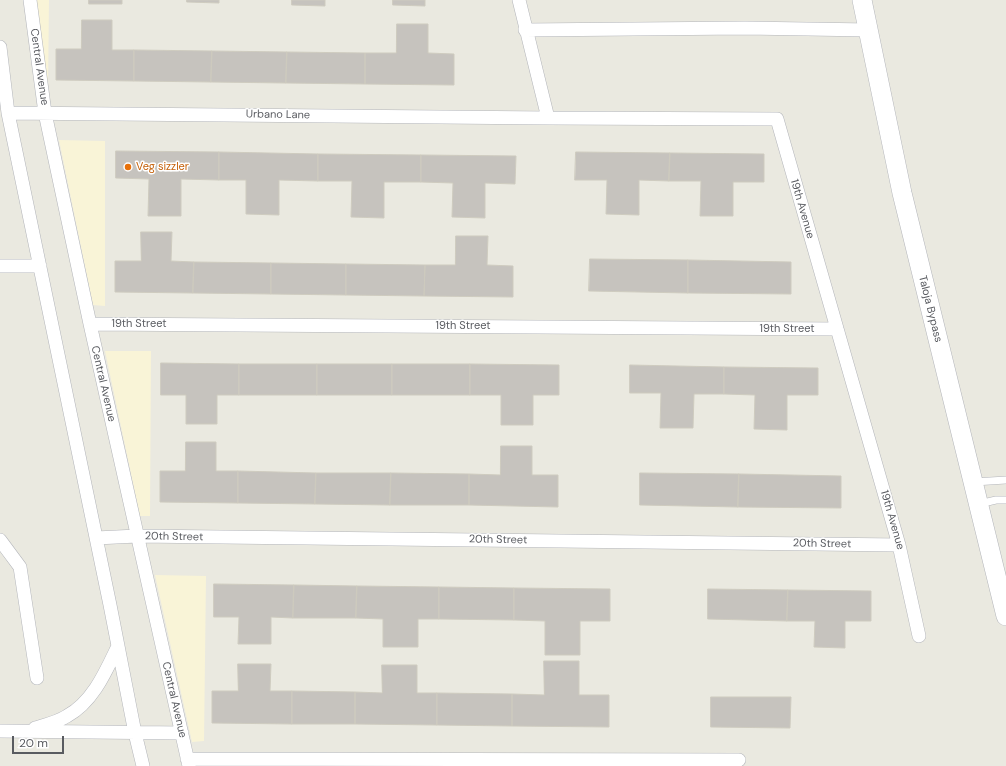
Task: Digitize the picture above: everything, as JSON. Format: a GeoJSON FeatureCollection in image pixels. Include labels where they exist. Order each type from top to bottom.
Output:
{"type":"FeatureCollection","features":[{"type":"Feature","properties":{"kind":"main road","name":"Taloja Bypass"},"geometry":{"type":"LineString","coordinates":[[862,0],[902,194],[1006,616]]}},
{"type":"Feature","properties":{"kind":"street","name":"Central Avenue"},"geometry":{"type":"LineString","coordinates":[[30,0],[45,113],[90,324],[188,762]]}},
{"type":"Feature","properties":{"kind":"street"},"geometry":{"type":"LineString","coordinates":[[519,0],[525,30],[548,118]]}},
{"type":"Feature","properties":{"kind":"street"},"geometry":{"type":"LineString","coordinates":[[525,30],[745,28],[869,30]]}},
{"type":"Feature","properties":{"kind":"street"},"geometry":{"type":"LineString","coordinates":[[0,47],[8,113],[143,766]]}},
{"type":"Feature","properties":{"kind":"street","name":"Urbano Lane"},"geometry":{"type":"LineString","coordinates":[[8,113],[548,118]]}},
{"type":"Feature","properties":{"kind":"street","name":"19th Avenue"},"geometry":{"type":"LineString","coordinates":[[548,118],[777,119],[899,545],[919,636]]}},
{"type":"Feature","properties":{"kind":"street"},"geometry":{"type":"LineString","coordinates":[[0,266],[40,266]]}},
{"type":"Feature","properties":{"kind":"street","name":"19th Street"},"geometry":{"type":"LineString","coordinates":[[90,324],[837,329]]}},
{"type":"Feature","properties":{"kind":"street","name":"20th Street"},"geometry":{"type":"LineString","coordinates":[[96,538],[137,536],[899,545]]}},
{"type":"Feature","properties":{"kind":"street"},"geometry":{"type":"LineString","coordinates":[[0,540],[20,567],[38,678]]}},
{"type":"Feature","properties":{"kind":"street"},"geometry":{"type":"LineString","coordinates":[[26,732],[68,716],[87,699],[99,684],[118,646]]}},
{"type":"Feature","properties":{"kind":"street"},"geometry":{"type":"LineString","coordinates":[[0,731],[182,733]]}},
{"type":"Feature","properties":{"kind":"street"},"geometry":{"type":"LineString","coordinates":[[188,762],[739,760]]}},
{"type":"Feature","properties":{"kind":"lane"},"geometry":{"type":"LineString","coordinates":[[973,482],[1006,480]]}},
{"type":"Feature","properties":{"kind":"lane"},"geometry":{"type":"LineString","coordinates":[[979,504],[996,500],[1006,500]]}},
{"type":"Feature","properties":{"kind":"shaded area"},"geometry":{"type":"Polygon","coordinates":[[[34,0],[49,0],[48,89],[34,0]]]}},
{"type":"Feature","properties":{"kind":"shaded area"},"geometry":{"type":"Polygon","coordinates":[[[59,140],[105,141],[105,306],[93,305],[59,140]]]}},
{"type":"Feature","properties":{"kind":"shaded area"},"geometry":{"type":"Polygon","coordinates":[[[105,351],[151,351],[150,516],[140,516],[105,351]]]}},
{"type":"Feature","properties":{"kind":"shaded area"},"geometry":{"type":"Polygon","coordinates":[[[155,575],[206,576],[204,741],[192,742],[155,575]]]}},
{"type":"Feature","properties":{"kind":"building"},"geometry":{"type":"Polygon","coordinates":[[[89,0],[122,0],[122,4],[89,4],[89,0]]]}},
{"type":"Feature","properties":{"kind":"building"},"geometry":{"type":"Polygon","coordinates":[[[187,0],[219,0],[219,3],[187,2],[187,0]]]}},
{"type":"Feature","properties":{"kind":"building"},"geometry":{"type":"Polygon","coordinates":[[[292,0],[325,0],[325,6],[292,5],[292,0]]]}},
{"type":"Feature","properties":{"kind":"building"},"geometry":{"type":"Polygon","coordinates":[[[393,0],[425,0],[425,6],[393,5],[393,0]]]}},
{"type":"Feature","properties":{"kind":"building"},"geometry":{"type":"Polygon","coordinates":[[[82,20],[112,20],[112,50],[134,50],[134,81],[56,80],[56,49],[81,49],[82,20]]]}},
{"type":"Feature","properties":{"kind":"building"},"geometry":{"type":"Polygon","coordinates":[[[397,24],[428,24],[428,53],[454,54],[454,85],[365,84],[365,53],[396,53],[397,24]]]}},
{"type":"Feature","properties":{"kind":"building"},"geometry":{"type":"Polygon","coordinates":[[[134,50],[212,51],[211,82],[134,81],[134,50]]]}},
{"type":"Feature","properties":{"kind":"building"},"geometry":{"type":"Polygon","coordinates":[[[212,51],[287,52],[286,83],[211,82],[212,51]]]}},
{"type":"Feature","properties":{"kind":"building"},"geometry":{"type":"Polygon","coordinates":[[[287,52],[365,53],[365,84],[286,83],[287,52]]]}},
{"type":"Feature","properties":{"kind":"building"},"geometry":{"type":"Polygon","coordinates":[[[116,151],[219,152],[219,180],[181,179],[181,216],[148,216],[149,179],[116,178],[116,151]]]}},
{"type":"Feature","properties":{"kind":"building"},"geometry":{"type":"Polygon","coordinates":[[[219,152],[318,154],[318,181],[279,180],[279,215],[246,214],[246,180],[219,180],[219,152]]]}},
{"type":"Feature","properties":{"kind":"building"},"geometry":{"type":"Polygon","coordinates":[[[576,152],[670,153],[669,181],[639,180],[639,215],[606,214],[607,180],[575,180],[576,152]]]}},
{"type":"Feature","properties":{"kind":"building"},"geometry":{"type":"Polygon","coordinates":[[[670,153],[764,154],[764,182],[733,182],[733,216],[700,216],[701,181],[669,181],[670,153]]]}},
{"type":"Feature","properties":{"kind":"building"},"geometry":{"type":"Polygon","coordinates":[[[318,154],[421,155],[421,182],[384,182],[384,218],[351,217],[352,181],[318,181],[318,154]]]}},
{"type":"Feature","properties":{"kind":"building"},"geometry":{"type":"Polygon","coordinates":[[[421,155],[516,156],[515,184],[485,183],[485,218],[452,217],[453,183],[421,182],[421,155]]]}},
{"type":"Feature","properties":{"kind":"building"},"geometry":{"type":"Polygon","coordinates":[[[141,232],[172,232],[171,261],[194,262],[193,293],[115,292],[115,261],[141,261],[141,232]]]}},
{"type":"Feature","properties":{"kind":"building"},"geometry":{"type":"Polygon","coordinates":[[[456,236],[488,236],[487,265],[513,266],[513,297],[424,296],[425,265],[455,265],[456,236]]]}},
{"type":"Feature","properties":{"kind":"building"},"geometry":{"type":"Polygon","coordinates":[[[590,259],[688,260],[688,293],[589,291],[590,259]]]}},
{"type":"Feature","properties":{"kind":"building"},"geometry":{"type":"Polygon","coordinates":[[[688,260],[791,262],[791,294],[688,293],[688,260]]]}},
{"type":"Feature","properties":{"kind":"building"},"geometry":{"type":"Polygon","coordinates":[[[194,262],[271,263],[271,294],[193,293],[194,262]]]}},
{"type":"Feature","properties":{"kind":"building"},"geometry":{"type":"Polygon","coordinates":[[[271,263],[346,264],[346,295],[271,294],[271,263]]]}},
{"type":"Feature","properties":{"kind":"building"},"geometry":{"type":"Polygon","coordinates":[[[346,264],[425,265],[424,296],[346,295],[346,264]]]}},
{"type":"Feature","properties":{"kind":"building"},"geometry":{"type":"Polygon","coordinates":[[[161,363],[239,364],[239,395],[217,395],[217,424],[186,424],[186,395],[161,395],[161,363]]]}},
{"type":"Feature","properties":{"kind":"building"},"geometry":{"type":"Polygon","coordinates":[[[239,364],[317,364],[317,395],[239,395],[239,364]]]}},
{"type":"Feature","properties":{"kind":"building"},"geometry":{"type":"Polygon","coordinates":[[[317,364],[392,364],[392,395],[317,395],[317,364]]]}},
{"type":"Feature","properties":{"kind":"building"},"geometry":{"type":"Polygon","coordinates":[[[392,364],[470,364],[470,395],[392,395],[392,364]]]}},
{"type":"Feature","properties":{"kind":"building"},"geometry":{"type":"Polygon","coordinates":[[[470,364],[559,365],[559,395],[533,395],[533,425],[501,425],[501,395],[470,395],[470,364]]]}},
{"type":"Feature","properties":{"kind":"building"},"geometry":{"type":"Polygon","coordinates":[[[630,365],[724,367],[724,394],[694,394],[693,428],[660,428],[661,393],[630,393],[630,365]]]}},
{"type":"Feature","properties":{"kind":"building"},"geometry":{"type":"Polygon","coordinates":[[[724,367],[818,368],[818,395],[787,395],[787,430],[754,429],[755,395],[724,394],[724,367]]]}},
{"type":"Feature","properties":{"kind":"building"},"geometry":{"type":"Polygon","coordinates":[[[186,442],[216,442],[216,471],[238,471],[238,503],[160,502],[160,471],[185,471],[186,442]]]}},
{"type":"Feature","properties":{"kind":"building"},"geometry":{"type":"Polygon","coordinates":[[[501,446],[532,446],[532,475],[558,475],[558,507],[469,505],[469,474],[500,475],[501,446]]]}},
{"type":"Feature","properties":{"kind":"building"},"geometry":{"type":"Polygon","coordinates":[[[238,471],[316,473],[315,504],[238,503],[238,471]]]}},
{"type":"Feature","properties":{"kind":"building"},"geometry":{"type":"Polygon","coordinates":[[[316,473],[391,473],[390,505],[315,504],[316,473]]]}},
{"type":"Feature","properties":{"kind":"building"},"geometry":{"type":"Polygon","coordinates":[[[391,473],[469,474],[469,505],[390,505],[391,473]]]}},
{"type":"Feature","properties":{"kind":"building"},"geometry":{"type":"Polygon","coordinates":[[[640,473],[739,474],[738,507],[640,505],[640,473]]]}},
{"type":"Feature","properties":{"kind":"building"},"geometry":{"type":"Polygon","coordinates":[[[739,474],[841,476],[841,508],[738,507],[739,474]]]}},
{"type":"Feature","properties":{"kind":"building"},"geometry":{"type":"Polygon","coordinates":[[[214,584],[294,585],[293,618],[271,617],[271,644],[238,644],[239,617],[214,617],[214,584]]]}},
{"type":"Feature","properties":{"kind":"building"},"geometry":{"type":"Polygon","coordinates":[[[294,585],[357,586],[356,618],[293,618],[294,585]]]}},
{"type":"Feature","properties":{"kind":"building"},"geometry":{"type":"Polygon","coordinates":[[[357,586],[439,587],[439,619],[418,619],[418,647],[383,647],[383,619],[356,618],[357,586]]]}},
{"type":"Feature","properties":{"kind":"building"},"geometry":{"type":"Polygon","coordinates":[[[439,587],[514,588],[514,620],[439,619],[439,587]]]}},
{"type":"Feature","properties":{"kind":"building"},"geometry":{"type":"Polygon","coordinates":[[[514,588],[610,589],[610,621],[580,621],[580,655],[545,655],[545,621],[514,620],[514,588]]]}},
{"type":"Feature","properties":{"kind":"building"},"geometry":{"type":"Polygon","coordinates":[[[708,589],[788,590],[787,621],[708,619],[708,589]]]}},
{"type":"Feature","properties":{"kind":"building"},"geometry":{"type":"Polygon","coordinates":[[[788,590],[871,591],[871,621],[845,621],[845,648],[814,647],[815,621],[787,621],[788,590]]]}},
{"type":"Feature","properties":{"kind":"building"},"geometry":{"type":"Polygon","coordinates":[[[544,661],[579,661],[579,695],[609,695],[609,727],[512,726],[512,694],[544,695],[544,661]]]}},
{"type":"Feature","properties":{"kind":"building"},"geometry":{"type":"Polygon","coordinates":[[[238,664],[271,664],[270,691],[292,691],[292,724],[212,723],[212,691],[238,691],[238,664]]]}},
{"type":"Feature","properties":{"kind":"building"},"geometry":{"type":"Polygon","coordinates":[[[382,665],[417,665],[417,693],[437,693],[437,725],[355,724],[355,692],[382,693],[382,665]]]}},
{"type":"Feature","properties":{"kind":"building"},"geometry":{"type":"Polygon","coordinates":[[[292,691],[355,692],[355,724],[292,724],[292,691]]]}},
{"type":"Feature","properties":{"kind":"building"},"geometry":{"type":"Polygon","coordinates":[[[437,693],[512,694],[512,726],[437,725],[437,693]]]}},
{"type":"Feature","properties":{"kind":"building"},"geometry":{"type":"Polygon","coordinates":[[[711,697],[791,697],[790,728],[711,727],[711,697]]]}},
{"type":"Feature","properties":{"kind":"place","name":"Veg sizzler"},"geometry":{"type":"Point","coordinates":[128,167]}}]}
